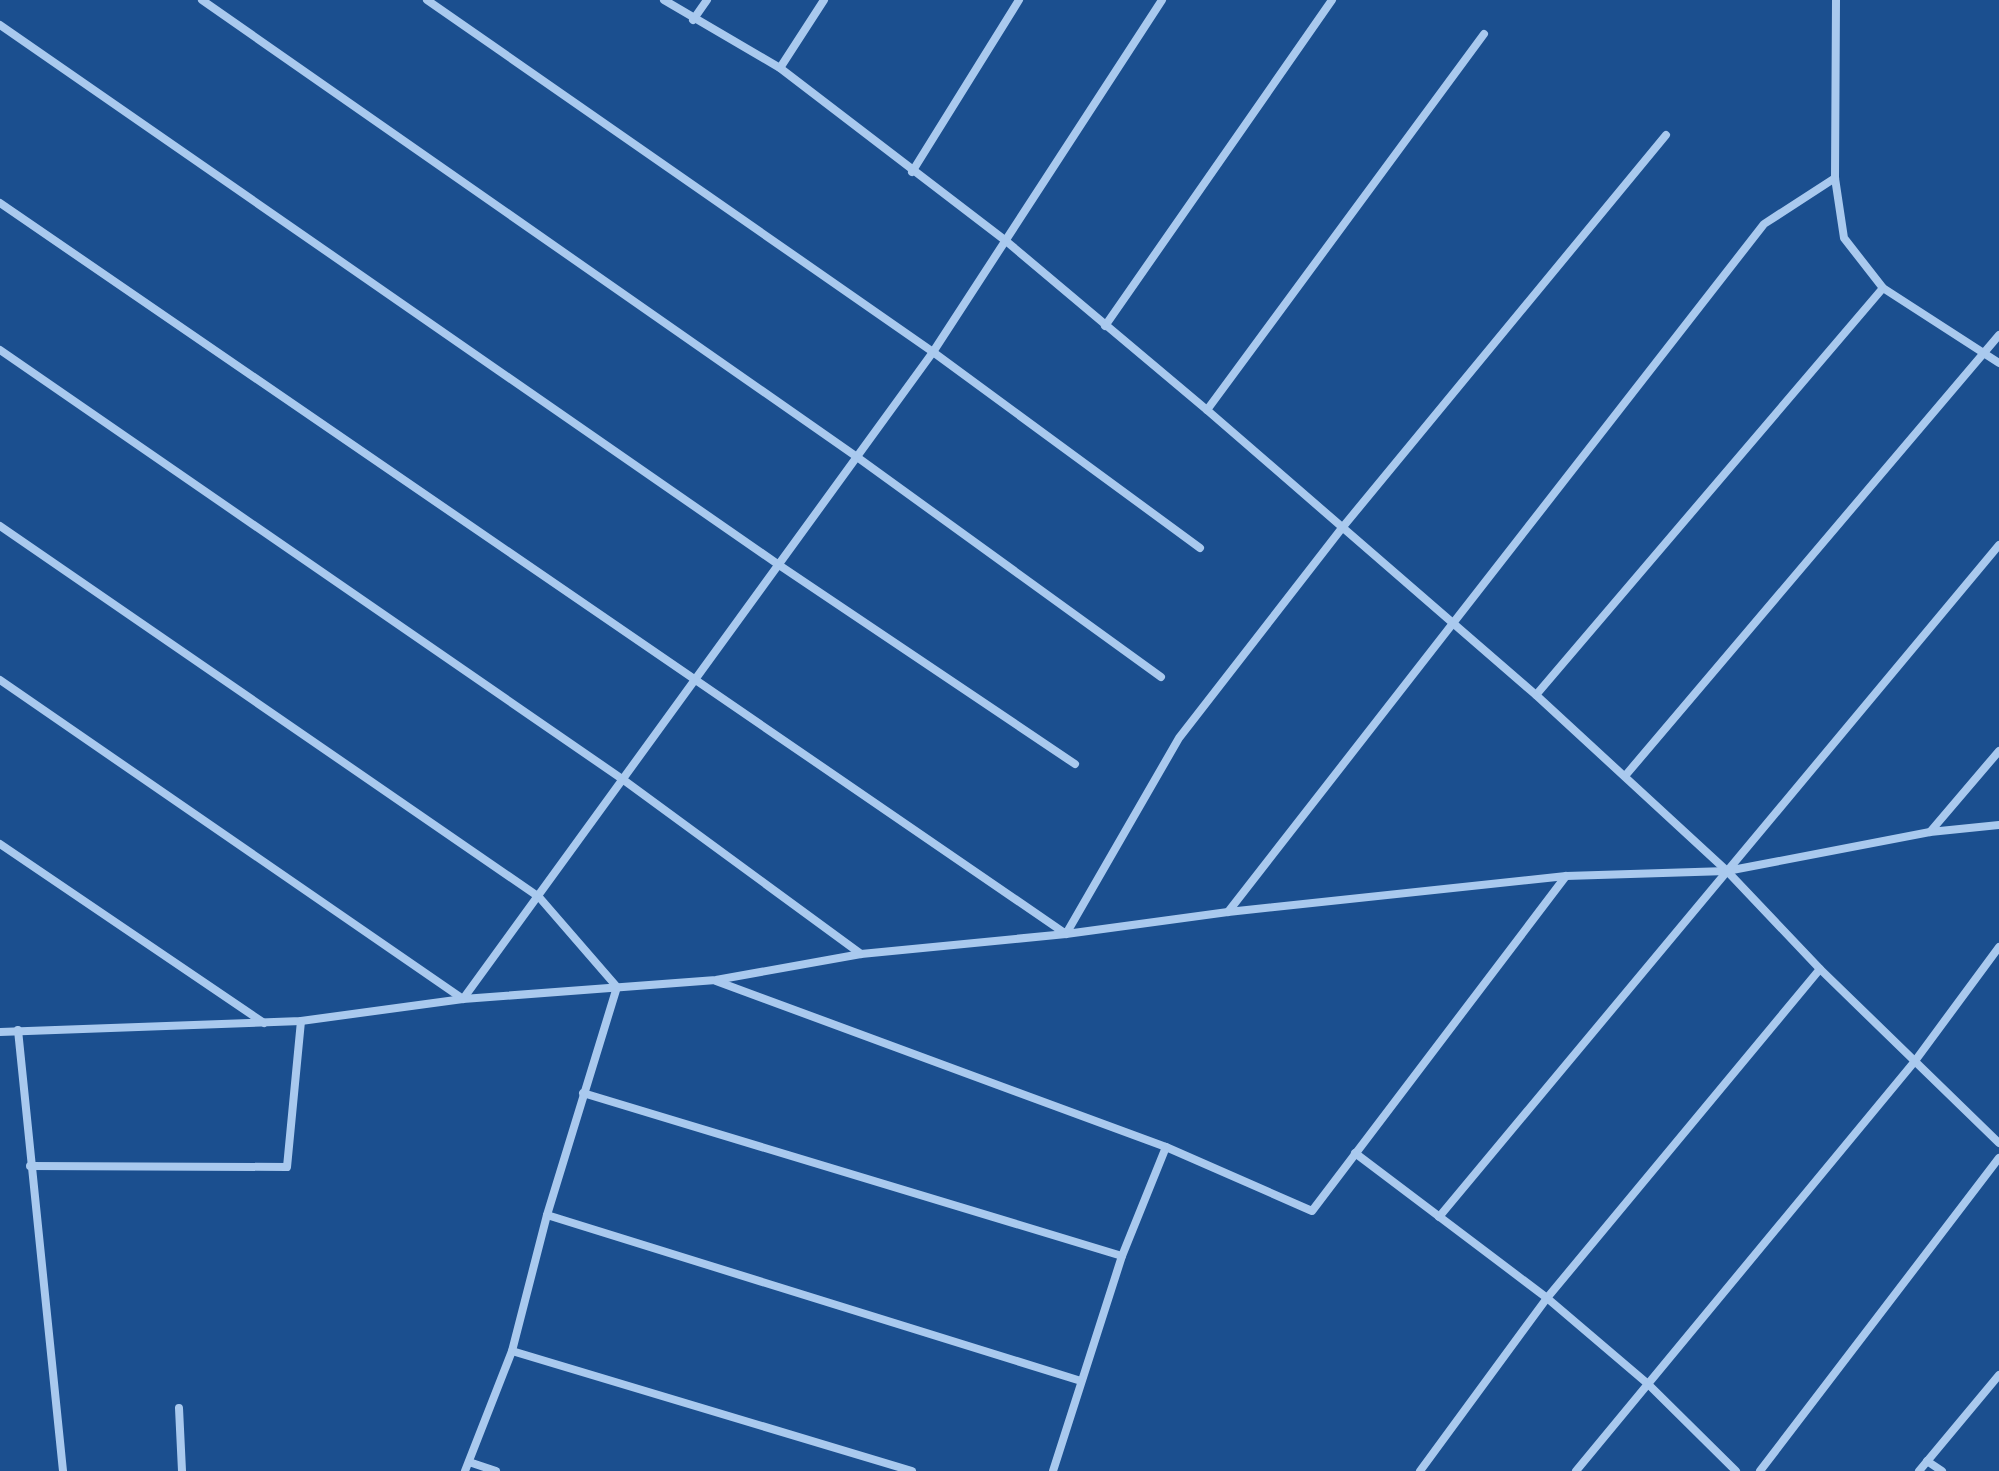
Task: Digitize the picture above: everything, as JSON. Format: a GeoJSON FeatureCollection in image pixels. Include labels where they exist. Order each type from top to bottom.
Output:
{"type":"FeatureCollection","features":[{"type":"Feature","properties":{"kind":"street"},"geometry":{"type":"LineString","coordinates":[[202,0],[857,457],[1161,677]]}},
{"type":"Feature","properties":{"kind":"street"},"geometry":{"type":"LineString","coordinates":[[427,0],[933,352],[1200,548]]}},
{"type":"Feature","properties":{"kind":"street"},"geometry":{"type":"LineString","coordinates":[[664,0],[693,20],[780,68],[1006,241],[1207,410],[1625,776],[1727,871],[1820,969],[1999,1143]]}},
{"type":"Feature","properties":{"kind":"street"},"geometry":{"type":"LineString","coordinates":[[693,20],[707,0]]}},
{"type":"Feature","properties":{"kind":"street"},"geometry":{"type":"LineString","coordinates":[[780,68],[824,0]]}},
{"type":"Feature","properties":{"kind":"street"},"geometry":{"type":"LineString","coordinates":[[912,172],[1019,0]]}},
{"type":"Feature","properties":{"kind":"street"},"geometry":{"type":"LineString","coordinates":[[463,999],[625,781],[933,352],[1162,0]]}},
{"type":"Feature","properties":{"kind":"street"},"geometry":{"type":"LineString","coordinates":[[1105,326],[1332,0]]}},
{"type":"Feature","properties":{"kind":"street"},"geometry":{"type":"LineString","coordinates":[[1836,0],[1835,178],[1844,238],[1883,288],[1999,363]]}},
{"type":"Feature","properties":{"kind":"street"},"geometry":{"type":"LineString","coordinates":[[0,25],[779,565],[1075,764]]}},
{"type":"Feature","properties":{"kind":"street"},"geometry":{"type":"LineString","coordinates":[[1207,410],[1484,34]]}},
{"type":"Feature","properties":{"kind":"street"},"geometry":{"type":"LineString","coordinates":[[1066,934],[1179,738],[1342,528],[1666,135]]}},
{"type":"Feature","properties":{"kind":"street"},"geometry":{"type":"LineString","coordinates":[[1228,912],[1764,224],[1835,178]]}},
{"type":"Feature","properties":{"kind":"street"},"geometry":{"type":"LineString","coordinates":[[0,203],[1066,934]]}},
{"type":"Feature","properties":{"kind":"street"},"geometry":{"type":"LineString","coordinates":[[1536,695],[1883,288]]}},
{"type":"Feature","properties":{"kind":"street"},"geometry":{"type":"LineString","coordinates":[[1625,776],[1999,335]]}},
{"type":"Feature","properties":{"kind":"street"},"geometry":{"type":"LineString","coordinates":[[0,350],[625,781],[861,954]]}},
{"type":"Feature","properties":{"kind":"street"},"geometry":{"type":"LineString","coordinates":[[0,526],[539,897],[617,987]]}},
{"type":"Feature","properties":{"kind":"street"},"geometry":{"type":"LineString","coordinates":[[1439,1217],[1999,545]]}},
{"type":"Feature","properties":{"kind":"street"},"geometry":{"type":"LineString","coordinates":[[0,680],[463,999]]}},
{"type":"Feature","properties":{"kind":"street"},"geometry":{"type":"LineString","coordinates":[[1930,832],[1999,751]]}},
{"type":"Feature","properties":{"kind":"street"},"geometry":{"type":"LineString","coordinates":[[0,1032],[265,1024],[463,999],[716,980],[861,954],[1066,934],[1228,912],[1566,876],[1727,871],[1930,832],[1999,825]]}},
{"type":"Feature","properties":{"kind":"street"},"geometry":{"type":"LineString","coordinates":[[0,844],[265,1024]]}},
{"type":"Feature","properties":{"kind":"street"},"geometry":{"type":"LineString","coordinates":[[716,980],[1166,1147],[1312,1211],[1566,876]]}},
{"type":"Feature","properties":{"kind":"street"},"geometry":{"type":"LineString","coordinates":[[1576,1471],[1915,1061],[1999,947]]}},
{"type":"Feature","properties":{"kind":"street"},"geometry":{"type":"LineString","coordinates":[[1420,1471],[1547,1298],[1820,969]]}},
{"type":"Feature","properties":{"kind":"street"},"geometry":{"type":"LineString","coordinates":[[496,1471],[467,1466],[512,1351],[547,1215],[617,987]]}},
{"type":"Feature","properties":{"kind":"street"},"geometry":{"type":"LineString","coordinates":[[30,1166],[287,1167],[301,1021]]}},
{"type":"Feature","properties":{"kind":"street"},"geometry":{"type":"LineString","coordinates":[[18,1030],[63,1471]]}},
{"type":"Feature","properties":{"kind":"street"},"geometry":{"type":"LineString","coordinates":[[583,1093],[1122,1256]]}},
{"type":"Feature","properties":{"kind":"street"},"geometry":{"type":"LineString","coordinates":[[1053,1471],[1122,1256],[1166,1147]]}},
{"type":"Feature","properties":{"kind":"street"},"geometry":{"type":"LineString","coordinates":[[1355,1153],[1547,1298],[1648,1384],[1736,1471]]}},
{"type":"Feature","properties":{"kind":"street"},"geometry":{"type":"LineString","coordinates":[[1760,1471],[1999,1158]]}},
{"type":"Feature","properties":{"kind":"street"},"geometry":{"type":"LineString","coordinates":[[547,1215],[1081,1381]]}},
{"type":"Feature","properties":{"kind":"street"},"geometry":{"type":"LineString","coordinates":[[512,1351],[912,1471]]}},
{"type":"Feature","properties":{"kind":"street"},"geometry":{"type":"LineString","coordinates":[[1919,1471],[1999,1375]]}},
{"type":"Feature","properties":{"kind":"street"},"geometry":{"type":"LineString","coordinates":[[179,1408],[182,1471]]}},
{"type":"Feature","properties":{"kind":"street"},"geometry":{"type":"LineString","coordinates":[[1927,1461],[1942,1471]]}}]}
